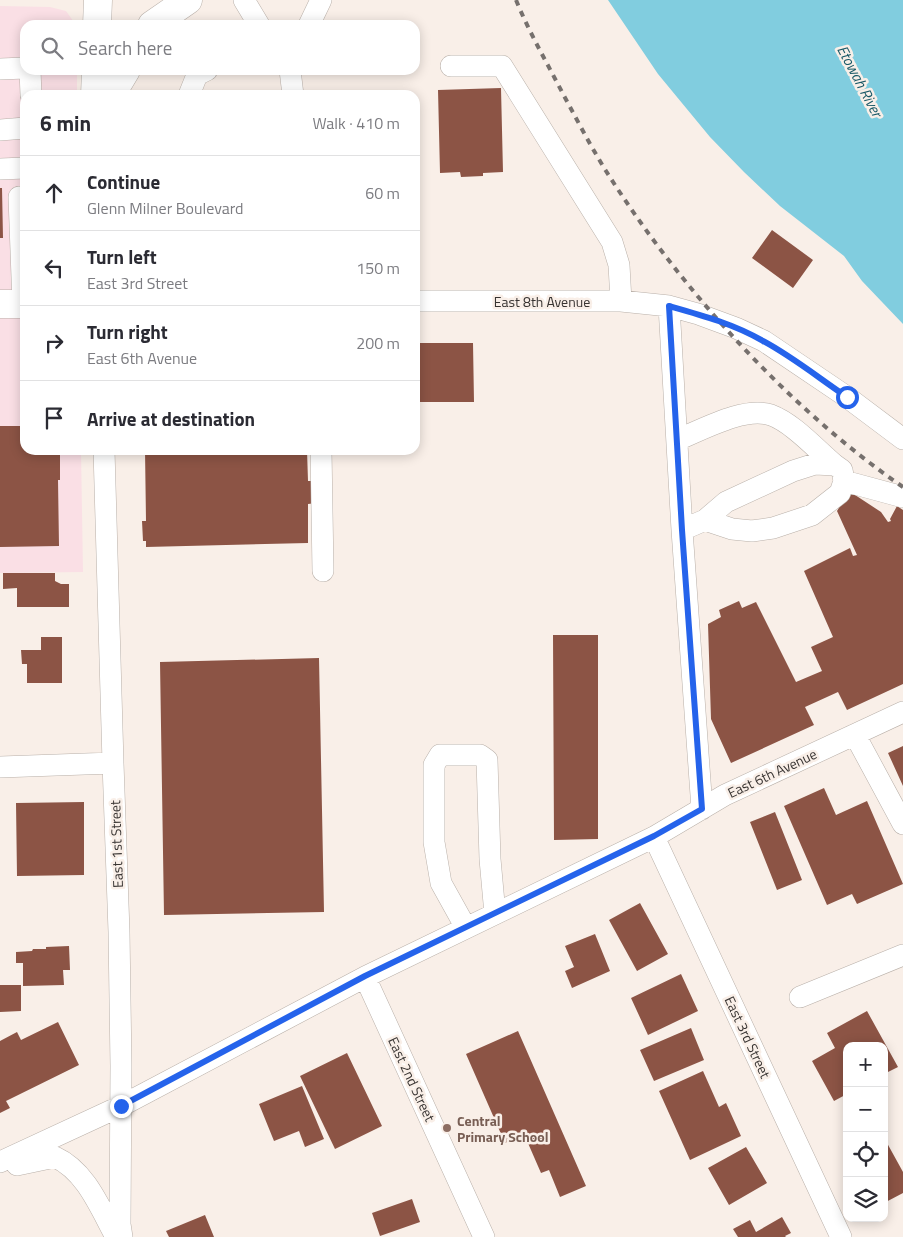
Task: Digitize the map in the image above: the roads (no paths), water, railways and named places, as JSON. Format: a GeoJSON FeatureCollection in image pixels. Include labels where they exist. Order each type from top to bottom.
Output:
{"type":"FeatureCollection","features":[{"type":"Feature","properties":{"kind":"main road"},"geometry":{"type":"LineString","coordinates":[[97,20],[98,0]]}},
{"type":"Feature","properties":{"kind":"main road"},"geometry":{"type":"LineString","coordinates":[[159,20],[188,0]]}},
{"type":"Feature","properties":{"kind":"main road"},"geometry":{"type":"LineString","coordinates":[[95,90],[96,75]]}},
{"type":"Feature","properties":{"kind":"main road"},"geometry":{"type":"LineString","coordinates":[[114,90],[123,75]]}},
{"type":"Feature","properties":{"kind":"street"},"geometry":{"type":"LineString","coordinates":[[244,0],[256,20]]}},
{"type":"Feature","properties":{"kind":"street"},"geometry":{"type":"LineString","coordinates":[[311,20],[321,0]]}},
{"type":"Feature","properties":{"kind":"street"},"geometry":{"type":"LineString","coordinates":[[451,66],[502,66],[612,242],[619,265],[621,302]]}},
{"type":"Feature","properties":{"kind":"street"},"geometry":{"type":"LineString","coordinates":[[0,69],[20,68]]}},
{"type":"Feature","properties":{"kind":"street"},"geometry":{"type":"LineString","coordinates":[[30,75],[31,90]]}},
{"type":"Feature","properties":{"kind":"street"},"geometry":{"type":"LineString","coordinates":[[191,90],[197,75]]}},
{"type":"Feature","properties":{"kind":"street"},"geometry":{"type":"LineString","coordinates":[[291,75],[292,90]]}},
{"type":"Feature","properties":{"kind":"street"},"geometry":{"type":"LineString","coordinates":[[0,130],[20,128]]}},
{"type":"Feature","properties":{"kind":"street"},"geometry":{"type":"LineString","coordinates":[[0,169],[20,168]]}},
{"type":"Feature","properties":{"kind":"street"},"geometry":{"type":"LineString","coordinates":[[16,304],[19,197]]}},
{"type":"Feature","properties":{"kind":"street","name":"East 8th Avenue"},"geometry":{"type":"LineString","coordinates":[[420,301],[621,302],[669,306],[698,314],[764,341],[847,397],[903,439]]}},
{"type":"Feature","properties":{"kind":"street"},"geometry":{"type":"LineString","coordinates":[[669,306],[682,530],[702,809]]}},
{"type":"Feature","properties":{"kind":"street"},"geometry":{"type":"LineString","coordinates":[[677,440],[734,417],[755,414],[771,415],[791,427],[839,473],[840,493],[812,515],[774,528],[752,531],[732,529],[705,520]]}},
{"type":"Feature","properties":{"kind":"street","name":"East 1st Street"},"geometry":{"type":"LineString","coordinates":[[104,455],[119,932],[120,1224],[122,1237]]}},
{"type":"Feature","properties":{"kind":"street"},"geometry":{"type":"LineString","coordinates":[[321,455],[323,571]]}},
{"type":"Feature","properties":{"kind":"street"},"geometry":{"type":"LineString","coordinates":[[682,530],[705,520],[726,502],[793,471],[815,464],[903,497]]}},
{"type":"Feature","properties":{"kind":"street","name":"East 6th Avenue"},"geometry":{"type":"LineString","coordinates":[[0,1162],[121,1106],[365,976],[654,836],[725,795],[903,712]]}},
{"type":"Feature","properties":{"kind":"street"},"geometry":{"type":"LineString","coordinates":[[854,735],[903,824]]}},
{"type":"Feature","properties":{"kind":"street"},"geometry":{"type":"LineString","coordinates":[[466,928],[441,883],[434,842],[434,765],[440,755],[480,755],[487,760],[490,860],[495,914]]}},
{"type":"Feature","properties":{"kind":"street"},"geometry":{"type":"LineString","coordinates":[[0,767],[113,763]]}},
{"type":"Feature","properties":{"kind":"street","name":"East 3rd Street"},"geometry":{"type":"LineString","coordinates":[[654,836],[841,1237]]}},
{"type":"Feature","properties":{"kind":"street"},"geometry":{"type":"LineString","coordinates":[[800,997],[903,955]]}},
{"type":"Feature","properties":{"kind":"street","name":"East 2nd Street"},"geometry":{"type":"LineString","coordinates":[[365,976],[484,1237]]}},
{"type":"Feature","properties":{"kind":"street"},"geometry":{"type":"LineString","coordinates":[[0,1170],[44,1158],[55,1157],[63,1160],[81,1176],[116,1237]]}},
{"type":"Feature","properties":{"kind":"water","name":"Etowah River"},"geometry":{"type":"Polygon","coordinates":[[[608,0],[903,0],[903,324],[862,281],[844,256],[780,206],[710,137],[658,74],[608,0]]]}},
{"type":"Feature","properties":{"kind":"railway"},"geometry":{"type":"LineString","coordinates":[[516,0],[526,24],[600,161],[635,215],[667,259],[702,302],[778,383],[818,421],[860,456],[903,487]]}},
{"type":"Feature","properties":{"kind":"place","name":"Central Primary School"},"geometry":{"type":"Point","coordinates":[447,1128]}}]}
